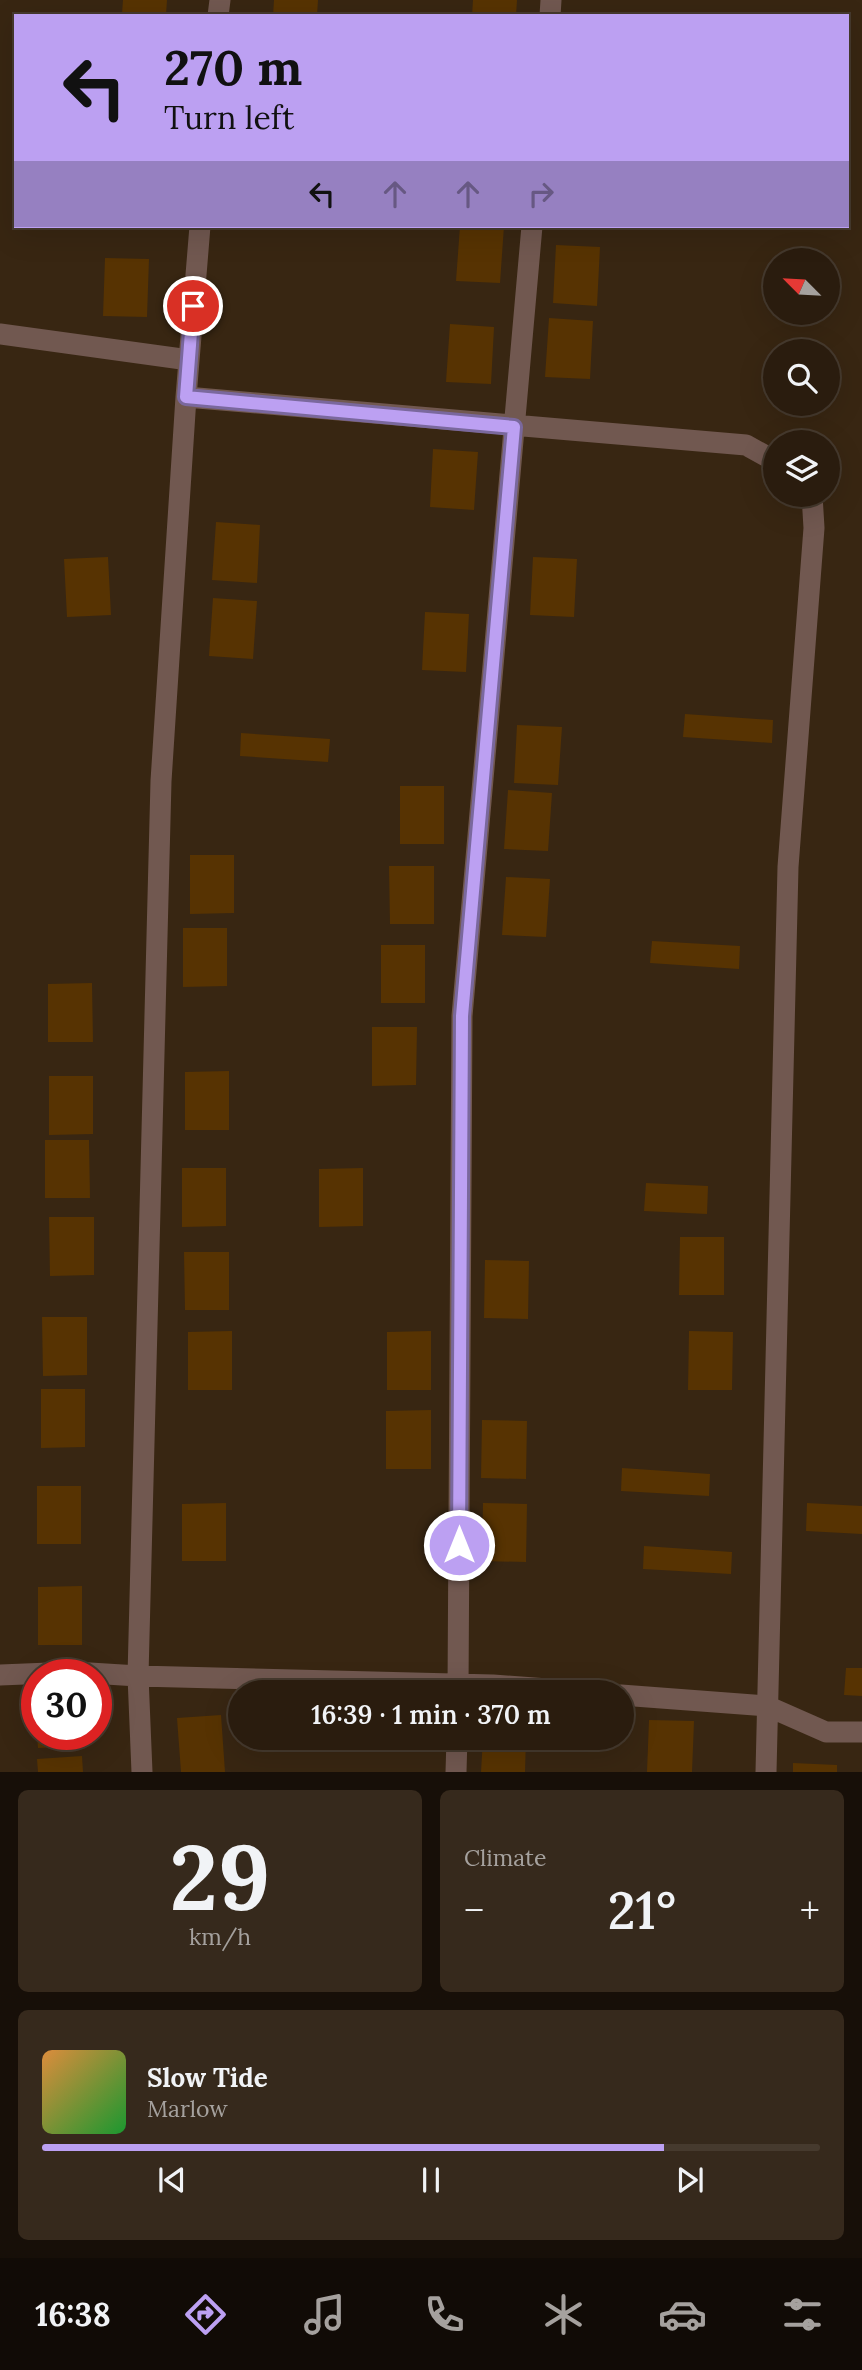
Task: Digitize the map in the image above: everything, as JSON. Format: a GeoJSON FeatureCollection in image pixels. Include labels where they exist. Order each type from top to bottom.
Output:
{"type":"FeatureCollection","features":[{"type":"Feature","properties":{"kind":"street"},"geometry":{"type":"LineString","coordinates":[[142,1772],[138,1676],[161,781],[200,228]]}},
{"type":"Feature","properties":{"kind":"street"},"geometry":{"type":"LineString","coordinates":[[458,1680],[462,1016],[532,228]]}},
{"type":"Feature","properties":{"kind":"street"},"geometry":{"type":"LineString","coordinates":[[0,334],[189,360]]}},
{"type":"Feature","properties":{"kind":"street"},"geometry":{"type":"LineString","coordinates":[[186,397],[746,445],[763,454]]}},
{"type":"Feature","properties":{"kind":"street"},"geometry":{"type":"LineString","coordinates":[[766,1772],[788,867],[814,528],[813,507]]}},
{"type":"Feature","properties":{"kind":"street"},"geometry":{"type":"LineString","coordinates":[[0,1675],[74,1672],[245,1680]]}},
{"type":"Feature","properties":{"kind":"street"},"geometry":{"type":"LineString","coordinates":[[634,1696],[767,1706],[826,1732],[862,1732]]}},
{"type":"Feature","properties":{"kind":"street"},"geometry":{"type":"LineString","coordinates":[[456,1772],[457,1750]]}},
{"type":"Feature","properties":{"kind":"building"},"geometry":{"type":"Polygon","coordinates":[[[123,0],[167,0],[166,14],[122,14],[123,0]]]}},
{"type":"Feature","properties":{"kind":"building"},"geometry":{"type":"Polygon","coordinates":[[[274,0],[318,0],[317,14],[273,14],[274,0]]]}},
{"type":"Feature","properties":{"kind":"building"},"geometry":{"type":"Polygon","coordinates":[[[473,0],[517,0],[516,14],[472,14],[473,0]]]}},
{"type":"Feature","properties":{"kind":"building"},"geometry":{"type":"Polygon","coordinates":[[[460,228],[504,228],[500,283],[456,281],[460,228]]]}},
{"type":"Feature","properties":{"kind":"building"},"geometry":{"type":"Polygon","coordinates":[[[556,245],[600,247],[597,306],[553,303],[556,245]]]}},
{"type":"Feature","properties":{"kind":"building"},"geometry":{"type":"Polygon","coordinates":[[[105,258],[149,259],[147,317],[103,316],[105,258]]]}},
{"type":"Feature","properties":{"kind":"building"},"geometry":{"type":"Polygon","coordinates":[[[549,318],[593,321],[590,379],[545,377],[549,318]]]}},
{"type":"Feature","properties":{"kind":"building"},"geometry":{"type":"Polygon","coordinates":[[[450,324],[494,327],[491,384],[446,382],[450,324]]]}},
{"type":"Feature","properties":{"kind":"building"},"geometry":{"type":"Polygon","coordinates":[[[433,449],[478,452],[474,510],[430,507],[433,449]]]}},
{"type":"Feature","properties":{"kind":"building"},"geometry":{"type":"Polygon","coordinates":[[[216,522],[260,525],[257,583],[212,580],[216,522]]]}},
{"type":"Feature","properties":{"kind":"building"},"geometry":{"type":"Polygon","coordinates":[[[108,557],[111,615],[67,617],[64,559],[108,557]]]}},
{"type":"Feature","properties":{"kind":"building"},"geometry":{"type":"Polygon","coordinates":[[[533,557],[577,559],[574,617],[530,615],[533,557]]]}},
{"type":"Feature","properties":{"kind":"building"},"geometry":{"type":"Polygon","coordinates":[[[213,598],[257,601],[253,659],[209,656],[213,598]]]}},
{"type":"Feature","properties":{"kind":"building"},"geometry":{"type":"Polygon","coordinates":[[[425,612],[469,614],[466,672],[422,670],[425,612]]]}},
{"type":"Feature","properties":{"kind":"building"},"geometry":{"type":"Polygon","coordinates":[[[685,714],[773,720],[772,743],[683,737],[685,714]]]}},
{"type":"Feature","properties":{"kind":"building"},"geometry":{"type":"Polygon","coordinates":[[[517,725],[562,727],[558,785],[514,783],[517,725]]]}},
{"type":"Feature","properties":{"kind":"building"},"geometry":{"type":"Polygon","coordinates":[[[241,733],[330,739],[328,762],[240,756],[241,733]]]}},
{"type":"Feature","properties":{"kind":"building"},"geometry":{"type":"Polygon","coordinates":[[[400,786],[444,786],[444,844],[400,844],[400,786]]]}},
{"type":"Feature","properties":{"kind":"building"},"geometry":{"type":"Polygon","coordinates":[[[508,790],[552,793],[548,851],[504,849],[508,790]]]}},
{"type":"Feature","properties":{"kind":"building"},"geometry":{"type":"Polygon","coordinates":[[[190,855],[234,855],[234,913],[190,914],[190,855]]]}},
{"type":"Feature","properties":{"kind":"building"},"geometry":{"type":"Polygon","coordinates":[[[389,866],[434,866],[434,924],[390,924],[389,866]]]}},
{"type":"Feature","properties":{"kind":"building"},"geometry":{"type":"Polygon","coordinates":[[[506,877],[550,879],[546,937],[502,935],[506,877]]]}},
{"type":"Feature","properties":{"kind":"building"},"geometry":{"type":"Polygon","coordinates":[[[183,928],[227,928],[227,986],[183,987],[183,928]]]}},
{"type":"Feature","properties":{"kind":"building"},"geometry":{"type":"Polygon","coordinates":[[[652,941],[740,946],[739,969],[650,963],[652,941]]]}},
{"type":"Feature","properties":{"kind":"building"},"geometry":{"type":"Polygon","coordinates":[[[381,945],[425,945],[425,1003],[381,1003],[381,945]]]}},
{"type":"Feature","properties":{"kind":"building"},"geometry":{"type":"Polygon","coordinates":[[[92,983],[93,1042],[48,1042],[48,984],[92,983]]]}},
{"type":"Feature","properties":{"kind":"building"},"geometry":{"type":"Polygon","coordinates":[[[372,1027],[417,1027],[416,1085],[372,1086],[372,1027]]]}},
{"type":"Feature","properties":{"kind":"building"},"geometry":{"type":"Polygon","coordinates":[[[229,1071],[229,1130],[185,1130],[185,1072],[229,1071]]]}},
{"type":"Feature","properties":{"kind":"building"},"geometry":{"type":"Polygon","coordinates":[[[49,1076],[93,1076],[93,1134],[49,1135],[49,1076]]]}},
{"type":"Feature","properties":{"kind":"building"},"geometry":{"type":"Polygon","coordinates":[[[45,1140],[89,1140],[90,1198],[45,1198],[45,1140]]]}},
{"type":"Feature","properties":{"kind":"building"},"geometry":{"type":"Polygon","coordinates":[[[182,1168],[226,1168],[226,1226],[182,1227],[182,1168]]]}},
{"type":"Feature","properties":{"kind":"building"},"geometry":{"type":"Polygon","coordinates":[[[363,1168],[363,1226],[319,1227],[319,1169],[363,1168]]]}},
{"type":"Feature","properties":{"kind":"building"},"geometry":{"type":"Polygon","coordinates":[[[646,1183],[708,1186],[707,1214],[644,1211],[646,1183]]]}},
{"type":"Feature","properties":{"kind":"building"},"geometry":{"type":"Polygon","coordinates":[[[49,1217],[94,1217],[94,1275],[50,1276],[49,1217]]]}},
{"type":"Feature","properties":{"kind":"building"},"geometry":{"type":"Polygon","coordinates":[[[680,1237],[724,1237],[724,1295],[679,1295],[680,1237]]]}},
{"type":"Feature","properties":{"kind":"building"},"geometry":{"type":"Polygon","coordinates":[[[184,1252],[229,1252],[229,1310],[185,1310],[184,1252]]]}},
{"type":"Feature","properties":{"kind":"building"},"geometry":{"type":"Polygon","coordinates":[[[485,1260],[529,1261],[528,1319],[484,1318],[485,1260]]]}},
{"type":"Feature","properties":{"kind":"building"},"geometry":{"type":"Polygon","coordinates":[[[42,1317],[87,1317],[87,1375],[43,1376],[42,1317]]]}},
{"type":"Feature","properties":{"kind":"building"},"geometry":{"type":"Polygon","coordinates":[[[232,1331],[232,1390],[188,1390],[188,1332],[232,1331]]]}},
{"type":"Feature","properties":{"kind":"building"},"geometry":{"type":"Polygon","coordinates":[[[431,1331],[431,1390],[387,1390],[387,1332],[431,1331]]]}},
{"type":"Feature","properties":{"kind":"building"},"geometry":{"type":"Polygon","coordinates":[[[689,1331],[733,1332],[732,1390],[688,1390],[689,1331]]]}},
{"type":"Feature","properties":{"kind":"building"},"geometry":{"type":"Polygon","coordinates":[[[41,1389],[85,1389],[85,1447],[41,1448],[41,1389]]]}},
{"type":"Feature","properties":{"kind":"building"},"geometry":{"type":"Polygon","coordinates":[[[431,1410],[431,1469],[386,1469],[386,1411],[431,1410]]]}},
{"type":"Feature","properties":{"kind":"building"},"geometry":{"type":"Polygon","coordinates":[[[482,1420],[527,1421],[526,1479],[481,1478],[482,1420]]]}},
{"type":"Feature","properties":{"kind":"building"},"geometry":{"type":"Polygon","coordinates":[[[622,1468],[710,1474],[709,1496],[621,1491],[622,1468]]]}},
{"type":"Feature","properties":{"kind":"building"},"geometry":{"type":"Polygon","coordinates":[[[37,1486],[81,1486],[81,1544],[37,1544],[37,1486]]]}},
{"type":"Feature","properties":{"kind":"building"},"geometry":{"type":"Polygon","coordinates":[[[226,1503],[226,1561],[182,1561],[182,1504],[226,1503]]]}},
{"type":"Feature","properties":{"kind":"building"},"geometry":{"type":"Polygon","coordinates":[[[483,1503],[527,1504],[526,1562],[482,1561],[483,1503]]]}},
{"type":"Feature","properties":{"kind":"building"},"geometry":{"type":"Polygon","coordinates":[[[807,1503],[862,1506],[862,1534],[806,1531],[807,1503]]]}},
{"type":"Feature","properties":{"kind":"building"},"geometry":{"type":"Polygon","coordinates":[[[644,1546],[732,1552],[731,1574],[643,1569],[644,1546]]]}},
{"type":"Feature","properties":{"kind":"building"},"geometry":{"type":"Polygon","coordinates":[[[82,1586],[82,1645],[38,1645],[38,1587],[82,1586]]]}},
{"type":"Feature","properties":{"kind":"building"},"geometry":{"type":"Polygon","coordinates":[[[846,1668],[862,1668],[862,1696],[844,1695],[846,1668]]]}},
{"type":"Feature","properties":{"kind":"building"},"geometry":{"type":"Polygon","coordinates":[[[221,1715],[225,1772],[181,1772],[177,1718],[221,1715]]]}},
{"type":"Feature","properties":{"kind":"building"},"geometry":{"type":"Polygon","coordinates":[[[649,1720],[694,1721],[692,1772],[647,1772],[649,1720]]]}},
{"type":"Feature","properties":{"kind":"building"},"geometry":{"type":"Polygon","coordinates":[[[482,1750],[526,1750],[525,1772],[481,1772],[482,1750]]]}},
{"type":"Feature","properties":{"kind":"building"},"geometry":{"type":"Polygon","coordinates":[[[82,1756],[83,1772],[38,1772],[37,1759],[82,1756]]]}},
{"type":"Feature","properties":{"kind":"building"},"geometry":{"type":"Polygon","coordinates":[[[793,1763],[837,1765],[837,1772],[793,1772],[793,1763]]]}},
{"type":"Feature","properties":{"kind":"route"},"geometry":{"type":"LineString","coordinates":[[193,306],[186,397],[514,427],[462,1016],[459,1545]]}}]}
